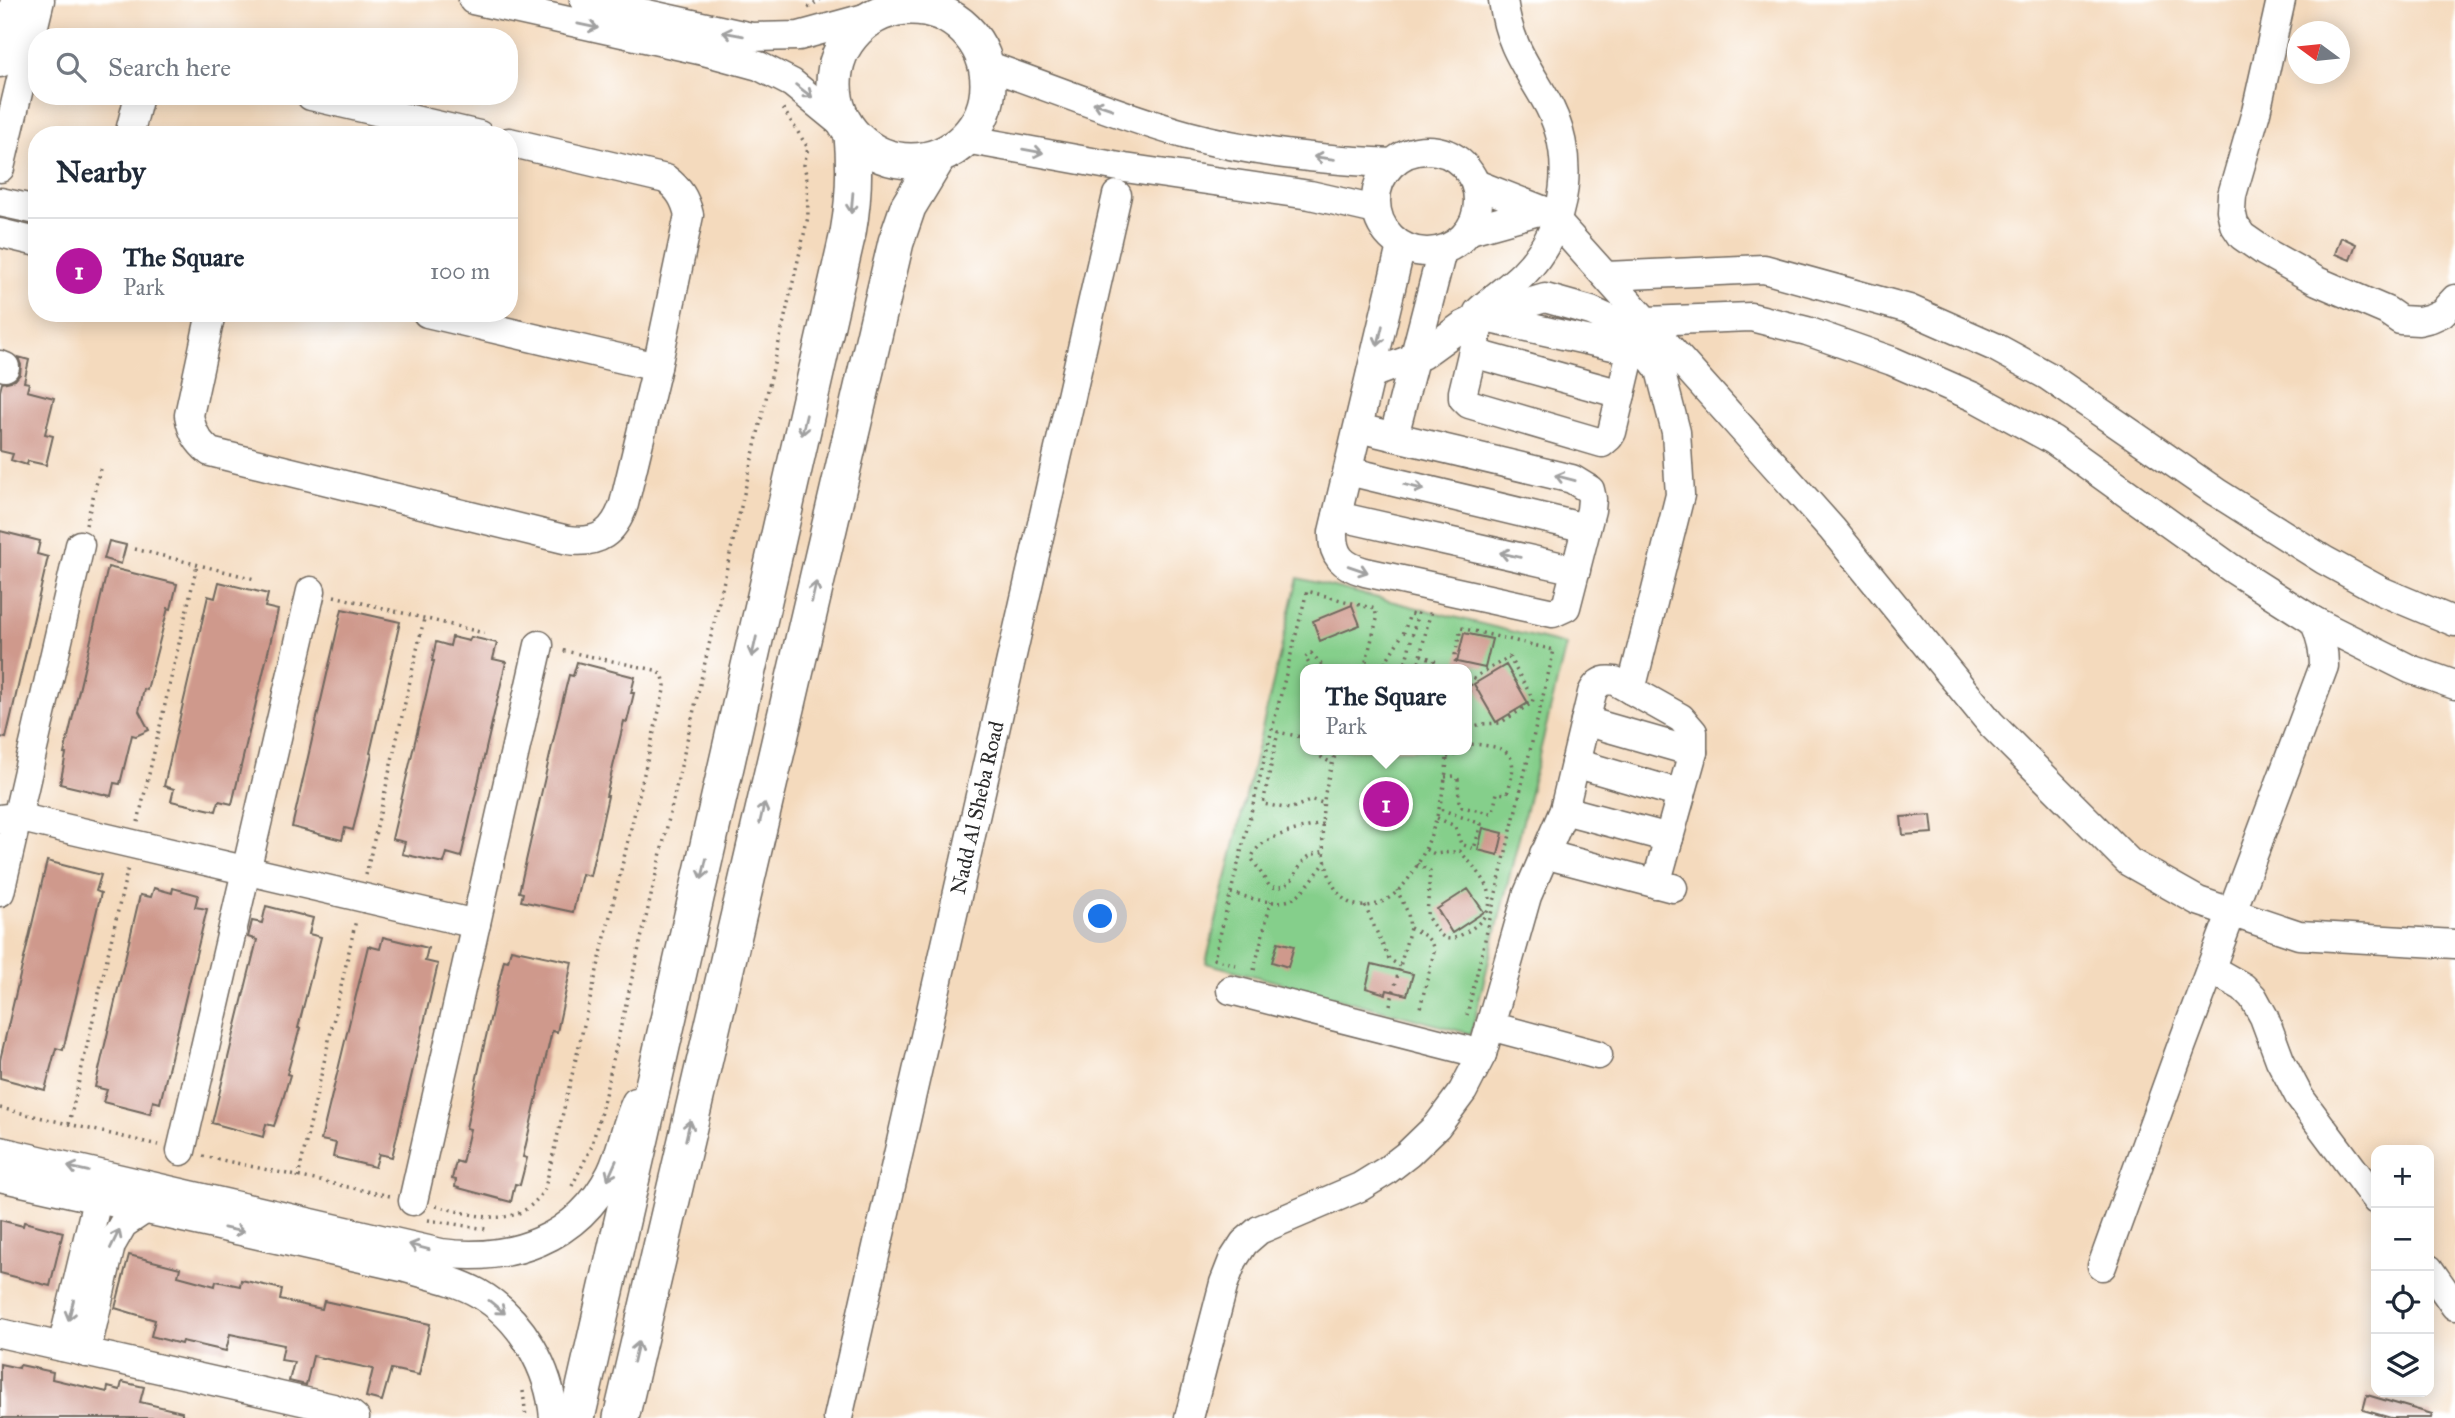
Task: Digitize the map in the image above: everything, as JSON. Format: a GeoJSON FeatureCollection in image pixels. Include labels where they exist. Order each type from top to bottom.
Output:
{"type":"FeatureCollection","features":[{"type":"Feature","properties":{"kind":"main road"},"geometry":{"type":"LineString","coordinates":[[621,1418],[896,242],[908,207],[952,147],[978,123],[985,104],[988,85],[969,0]]}},
{"type":"Feature","properties":{"kind":"main road"},"geometry":{"type":"LineString","coordinates":[[952,147],[911,161],[883,156],[866,148],[850,132],[838,109],[833,88],[835,67],[842,47],[855,29],[881,9],[900,6],[918,6],[951,17],[965,28],[981,53]]}},
{"type":"Feature","properties":{"kind":"main road"},"geometry":{"type":"LineString","coordinates":[[577,1418],[848,233],[855,167],[850,132]]}},
{"type":"Feature","properties":{"kind":"street"},"geometry":{"type":"LineString","coordinates":[[0,63],[15,0]]}},
{"type":"Feature","properties":{"kind":"street"},"geometry":{"type":"LineString","coordinates":[[33,28],[40,0]]}},
{"type":"Feature","properties":{"kind":"street"},"geometry":{"type":"LineString","coordinates":[[473,0],[704,51],[759,66],[792,83],[850,132]]}},
{"type":"Feature","properties":{"kind":"street"},"geometry":{"type":"LineString","coordinates":[[584,0],[751,37],[799,36],[881,9]]}},
{"type":"Feature","properties":{"kind":"street"},"geometry":{"type":"LineString","coordinates":[[1371,374],[1414,359],[1474,321],[1523,273],[1541,251],[1549,216],[1563,198],[1561,137],[1552,112],[1516,50],[1509,33],[1503,0]]}},
{"type":"Feature","properties":{"kind":"street"},"geometry":{"type":"LineString","coordinates":[[2281,0],[2241,195],[2240,208],[2244,221],[2257,238],[2326,283],[2387,311],[2400,320],[2419,321],[2442,313],[2455,299]]}},
{"type":"Feature","properties":{"kind":"street"},"geometry":{"type":"LineString","coordinates":[[0,168],[28,50]]}},
{"type":"Feature","properties":{"kind":"street"},"geometry":{"type":"LineString","coordinates":[[981,53],[1187,134],[1277,152],[1358,162],[1392,163]]}},
{"type":"Feature","properties":{"kind":"street"},"geometry":{"type":"LineString","coordinates":[[131,126],[137,105]]}},
{"type":"Feature","properties":{"kind":"street"},"geometry":{"type":"LineString","coordinates":[[350,105],[440,126]]}},
{"type":"Feature","properties":{"kind":"street"},"geometry":{"type":"LineString","coordinates":[[209,322],[189,415],[191,430],[210,452],[583,542],[598,538],[610,530],[619,518],[688,230],[686,200],[666,179],[518,144]]}},
{"type":"Feature","properties":{"kind":"street"},"geometry":{"type":"LineString","coordinates":[[952,147],[1310,195],[1376,210]]}},
{"type":"Feature","properties":{"kind":"street"},"geometry":{"type":"LineString","coordinates":[[1420,150],[1443,152],[1463,164],[1476,184],[1478,208],[1470,230],[1442,251],[1421,253],[1401,246],[1385,231],[1376,210],[1379,182],[1392,163],[1408,153],[1420,150]]}},
{"type":"Feature","properties":{"kind":"street"},"geometry":{"type":"LineString","coordinates":[[1476,184],[1549,216],[1647,321],[1832,529],[1991,724],[2129,862],[2198,901],[2300,935],[2455,944]]}},
{"type":"Feature","properties":{"kind":"street","name":"Nadd Al Sheba Road"},"geometry":{"type":"LineString","coordinates":[[838,1418],[1117,195]]}},
{"type":"Feature","properties":{"kind":"street"},"geometry":{"type":"LineString","coordinates":[[0,202],[28,208]]}},
{"type":"Feature","properties":{"kind":"street"},"geometry":{"type":"LineString","coordinates":[[1470,230],[1549,216]]}},
{"type":"Feature","properties":{"kind":"street"},"geometry":{"type":"LineString","coordinates":[[0,233],[28,240]]}},
{"type":"Feature","properties":{"kind":"street"},"geometry":{"type":"LineString","coordinates":[[1358,428],[1582,483],[1590,490],[1592,499],[1566,607],[1553,613],[1429,593],[1352,568],[1343,563],[1336,554],[1332,543],[1337,516],[1401,246]]}},
{"type":"Feature","properties":{"kind":"street"},"geometry":{"type":"LineString","coordinates":[[1394,436],[1442,251]]}},
{"type":"Feature","properties":{"kind":"street"},"geometry":{"type":"LineString","coordinates":[[1606,276],[1764,269],[1909,309],[1995,347],[2049,376],[2216,492],[2324,560],[2381,591],[2455,622]]}},
{"type":"Feature","properties":{"kind":"street"},"geometry":{"type":"LineString","coordinates":[[2387,311],[2409,312],[2431,305],[2441,299],[2455,280]]}},
{"type":"Feature","properties":{"kind":"street"},"geometry":{"type":"LineString","coordinates":[[1390,295],[1428,303]]}},
{"type":"Feature","properties":{"kind":"street"},"geometry":{"type":"LineString","coordinates":[[1474,321],[1545,298],[1591,312],[1627,327],[1660,370],[1676,432],[1680,495],[1631,690]]}},
{"type":"Feature","properties":{"kind":"street"},"geometry":{"type":"LineString","coordinates":[[1647,321],[1751,317],[1807,331],[1892,361],[1974,397],[2053,440],[2231,568],[2314,621],[2410,669],[2455,685]]}},
{"type":"Feature","properties":{"kind":"street"},"geometry":{"type":"LineString","coordinates":[[1474,321],[1626,350],[1629,360],[1609,437],[1602,443],[1596,442],[1465,402],[1463,392],[1473,353],[1474,321]]}},
{"type":"Feature","properties":{"kind":"street"},"geometry":{"type":"LineString","coordinates":[[465,322],[657,367]]}},
{"type":"Feature","properties":{"kind":"street"},"geometry":{"type":"LineString","coordinates":[[1473,353],[1621,394]]}},
{"type":"Feature","properties":{"kind":"street"},"geometry":{"type":"LineString","coordinates":[[1348,471],[1586,528]]}},
{"type":"Feature","properties":{"kind":"street"},"geometry":{"type":"LineString","coordinates":[[1337,516],[1576,570]]}},
{"type":"Feature","properties":{"kind":"street"},"geometry":{"type":"LineString","coordinates":[[0,892],[6,813],[80,545]]}},
{"type":"Feature","properties":{"kind":"street"},"geometry":{"type":"LineString","coordinates":[[181,1151],[312,591]]}},
{"type":"Feature","properties":{"kind":"street"},"geometry":{"type":"LineString","coordinates":[[2314,621],[2320,635],[2324,666]]}},
{"type":"Feature","properties":{"kind":"street"},"geometry":{"type":"LineString","coordinates":[[2102,1266],[2324,666],[2333,656],[2356,643]]}},
{"type":"Feature","properties":{"kind":"street"},"geometry":{"type":"LineString","coordinates":[[419,1210],[476,924],[539,645]]}},
{"type":"Feature","properties":{"kind":"street"},"geometry":{"type":"LineString","coordinates":[[1189,1418],[1224,1283],[1233,1260],[1244,1243],[1259,1230],[1360,1187],[1408,1154],[1451,1109],[1482,1054],[1477,1025],[1527,896],[1544,854],[1563,810],[1592,692],[1599,683],[1615,681],[1686,721],[1693,732],[1693,752],[1668,838],[1665,886],[1544,854]]}},
{"type":"Feature","properties":{"kind":"street"},"geometry":{"type":"LineString","coordinates":[[1585,721],[1693,752]]}},
{"type":"Feature","properties":{"kind":"street"},"geometry":{"type":"LineString","coordinates":[[1575,763],[1681,794]]}},
{"type":"Feature","properties":{"kind":"street"},"geometry":{"type":"LineString","coordinates":[[1563,810],[1668,838]]}},
{"type":"Feature","properties":{"kind":"street"},"geometry":{"type":"LineString","coordinates":[[6,813],[476,924]]}},
{"type":"Feature","properties":{"kind":"street"},"geometry":{"type":"LineString","coordinates":[[2211,968],[2243,987],[2253,997],[2264,1017],[2280,1060],[2300,1098],[2371,1192]]}},
{"type":"Feature","properties":{"kind":"street"},"geometry":{"type":"LineString","coordinates":[[1236,978],[1482,1054]]}},
{"type":"Feature","properties":{"kind":"street"},"geometry":{"type":"LineString","coordinates":[[1477,1025],[1598,1055]]}},
{"type":"Feature","properties":{"kind":"street"},"geometry":{"type":"LineString","coordinates":[[0,1151],[441,1253],[481,1256],[513,1251],[551,1236],[569,1224],[595,1199],[612,1171],[632,1110],[659,1063]]}},
{"type":"Feature","properties":{"kind":"street"},"geometry":{"type":"LineString","coordinates":[[0,1177],[402,1268],[461,1285],[479,1293],[510,1317],[533,1349],[547,1383],[554,1418]]}},
{"type":"Feature","properties":{"kind":"street"},"geometry":{"type":"LineString","coordinates":[[74,1350],[100,1192],[107,1189],[207,1210],[224,1204]]}},
{"type":"Feature","properties":{"kind":"street"},"geometry":{"type":"LineString","coordinates":[[74,1350],[111,1245],[124,1224],[144,1210]]}},
{"type":"Feature","properties":{"kind":"street"},"geometry":{"type":"LineString","coordinates":[[2430,1271],[2455,1306]]}},
{"type":"Feature","properties":{"kind":"street"},"geometry":{"type":"LineString","coordinates":[[0,1333],[333,1408],[355,1418]]}},
{"type":"Feature","properties":{"kind":"path"},"geometry":{"type":"LineString","coordinates":[[570,1191],[591,1148],[610,1076],[808,217],[807,179],[803,164],[808,148],[776,98]]}},
{"type":"Feature","properties":{"kind":"path"},"geometry":{"type":"LineString","coordinates":[[80,545],[100,469]]}},
{"type":"Feature","properties":{"kind":"path"},"geometry":{"type":"LineString","coordinates":[[135,549],[255,579]]}},
{"type":"Feature","properties":{"kind":"path"},"geometry":{"type":"LineString","coordinates":[[312,591],[484,633]]}},
{"type":"Feature","properties":{"kind":"path"},"geometry":{"type":"LineString","coordinates":[[1236,978],[1214,959],[1307,591],[1376,609],[1377,619],[1365,664]]}},
{"type":"Feature","properties":{"kind":"path"},"geometry":{"type":"LineString","coordinates":[[1405,664],[1417,616],[1429,593]]}},
{"type":"Feature","properties":{"kind":"path"},"geometry":{"type":"LineString","coordinates":[[1418,664],[1429,593]]}},
{"type":"Feature","properties":{"kind":"path"},"geometry":{"type":"LineString","coordinates":[[1384,664],[1401,638],[1410,614],[1417,616]]}},
{"type":"Feature","properties":{"kind":"path"},"geometry":{"type":"LineString","coordinates":[[1456,664],[1461,628],[1554,650],[1477,1025]]}},
{"type":"Feature","properties":{"kind":"path"},"geometry":{"type":"LineString","coordinates":[[1308,664],[1305,657],[1311,653],[1321,664]]}},
{"type":"Feature","properties":{"kind":"path"},"geometry":{"type":"LineString","coordinates":[[1421,654],[1434,660],[1436,664]]}},
{"type":"Feature","properties":{"kind":"path"},"geometry":{"type":"LineString","coordinates":[[1472,682],[1475,677],[1509,657],[1533,699],[1532,703],[1500,723],[1472,727]]}},
{"type":"Feature","properties":{"kind":"path"},"geometry":{"type":"LineString","coordinates":[[1300,737],[1279,732],[1263,804],[1294,809],[1312,800],[1323,803]]}},
{"type":"Feature","properties":{"kind":"path"},"geometry":{"type":"LineString","coordinates":[[1445,777],[1455,776],[1458,779],[1459,801],[1465,808],[1490,813],[1493,811],[1497,793],[1507,794],[1513,768],[1507,752],[1499,747],[1472,744]]}},
{"type":"Feature","properties":{"kind":"path"},"geometry":{"type":"LineString","coordinates":[[1320,755],[1332,763]]}},
{"type":"Feature","properties":{"kind":"path"},"geometry":{"type":"LineString","coordinates":[[1335,755],[1323,803],[1326,862],[1329,876],[1341,897],[1365,906],[1376,904],[1410,877],[1425,849],[1440,809],[1447,757],[1454,755]]}},
{"type":"Feature","properties":{"kind":"path"},"geometry":{"type":"LineString","coordinates":[[1437,818],[1454,826],[1461,844],[1474,849],[1480,824],[1440,809]]}},
{"type":"Feature","properties":{"kind":"path"},"geometry":{"type":"LineString","coordinates":[[1323,824],[1274,837],[1257,848],[1252,853],[1252,859],[1270,887],[1276,888],[1293,880],[1309,856],[1325,851]]}},
{"type":"Feature","properties":{"kind":"path"},"geometry":{"type":"LineString","coordinates":[[1417,864],[1430,871],[1427,916],[1442,935],[1448,939],[1455,938],[1478,926],[1490,899],[1484,883],[1459,850],[1435,854],[1425,849]]}},
{"type":"Feature","properties":{"kind":"path"},"geometry":{"type":"LineString","coordinates":[[1231,893],[1271,901],[1287,901],[1294,898],[1326,862]]}},
{"type":"Feature","properties":{"kind":"path"},"geometry":{"type":"LineString","coordinates":[[1397,890],[1408,911],[1409,928],[1390,1005],[1400,1007]]}},
{"type":"Feature","properties":{"kind":"path"},"geometry":{"type":"LineString","coordinates":[[1266,973],[1254,970],[1271,901]]}},
{"type":"Feature","properties":{"kind":"path"},"geometry":{"type":"LineString","coordinates":[[1365,906],[1389,959],[1400,966]]}},
{"type":"Feature","properties":{"kind":"path"},"geometry":{"type":"LineString","coordinates":[[1409,928],[1423,934],[1433,944],[1434,952],[1419,1012]]}},
{"type":"Feature","properties":{"kind":"path"},"geometry":{"type":"LineString","coordinates":[[1409,1010],[1430,1015]]}},
{"type":"Feature","properties":{"kind":"path"},"geometry":{"type":"LineString","coordinates":[[419,1210],[495,1231]]}},
{"type":"Feature","properties":{"kind":"path"},"geometry":{"type":"LineString","coordinates":[[522,1382],[526,1418]]}},
{"type":"Feature","properties":{"kind":"green space"},"geometry":{"type":"Polygon","coordinates":[[[1298,578],[1566,645],[1471,1034],[1206,963],[1298,578]]]}},
{"type":"Feature","properties":{"kind":"building"},"geometry":{"type":"Polygon","coordinates":[[[2341,237],[2356,244],[2350,260],[2335,254],[2341,237]]]}},
{"type":"Feature","properties":{"kind":"building"},"geometry":{"type":"Polygon","coordinates":[[[18,357],[29,360],[24,382],[29,383],[27,391],[54,398],[45,434],[53,436],[46,465],[28,461],[27,465],[11,460],[13,454],[0,451],[0,391],[2,383],[15,380],[20,374],[18,357]]]}},
{"type":"Feature","properties":{"kind":"building"},"geometry":{"type":"Polygon","coordinates":[[[0,531],[40,541],[37,554],[48,557],[6,738],[0,737],[0,531]]]}},
{"type":"Feature","properties":{"kind":"building"},"geometry":{"type":"Polygon","coordinates":[[[109,541],[126,545],[121,564],[104,559],[109,541]]]}},
{"type":"Feature","properties":{"kind":"building"},"geometry":{"type":"Polygon","coordinates":[[[108,567],[177,584],[139,711],[149,730],[132,735],[120,784],[114,783],[111,796],[60,784],[64,754],[108,567]]]}},
{"type":"Feature","properties":{"kind":"building"},"geometry":{"type":"Polygon","coordinates":[[[219,582],[268,594],[265,607],[278,610],[232,804],[219,801],[216,811],[171,801],[174,789],[164,786],[208,596],[215,598],[219,582]]]}},
{"type":"Feature","properties":{"kind":"building"},"geometry":{"type":"Polygon","coordinates":[[[1352,605],[1360,625],[1320,641],[1313,621],[1352,605]]]}},
{"type":"Feature","properties":{"kind":"building"},"geometry":{"type":"Polygon","coordinates":[[[342,609],[400,622],[353,830],[345,828],[342,840],[292,827],[342,609]]]}},
{"type":"Feature","properties":{"kind":"building"},"geometry":{"type":"Polygon","coordinates":[[[1464,633],[1492,639],[1485,668],[1457,662],[1464,633]]]}},
{"type":"Feature","properties":{"kind":"building"},"geometry":{"type":"Polygon","coordinates":[[[452,637],[469,641],[471,637],[497,643],[493,659],[506,662],[461,857],[447,853],[444,863],[402,854],[405,842],[392,839],[434,661],[436,642],[450,646],[452,637]]]}},
{"type":"Feature","properties":{"kind":"building"},"geometry":{"type":"Polygon","coordinates":[[[577,662],[635,677],[631,693],[634,693],[627,722],[624,721],[590,876],[582,874],[573,912],[521,901],[523,893],[519,892],[569,675],[573,676],[577,662]]]}},
{"type":"Feature","properties":{"kind":"building"},"geometry":{"type":"Polygon","coordinates":[[[1506,665],[1528,703],[1496,722],[1474,684],[1506,665]]]}},
{"type":"Feature","properties":{"kind":"building"},"geometry":{"type":"Polygon","coordinates":[[[1931,815],[1933,833],[1903,835],[1901,817],[1931,815]]]}},
{"type":"Feature","properties":{"kind":"building"},"geometry":{"type":"Polygon","coordinates":[[[1483,828],[1503,833],[1498,855],[1478,850],[1483,828]]]}},
{"type":"Feature","properties":{"kind":"building"},"geometry":{"type":"Polygon","coordinates":[[[47,861],[101,875],[96,891],[101,893],[63,1050],[56,1048],[45,1090],[0,1078],[0,1060],[47,861]]]}},
{"type":"Feature","properties":{"kind":"building"},"geometry":{"type":"Polygon","coordinates":[[[154,888],[172,893],[173,888],[198,895],[195,907],[207,909],[160,1103],[153,1101],[150,1114],[103,1102],[107,1090],[95,1087],[140,895],[151,897],[154,888]]]}},
{"type":"Feature","properties":{"kind":"building"},"geometry":{"type":"Polygon","coordinates":[[[1468,889],[1484,912],[1452,933],[1437,909],[1468,889]]]}},
{"type":"Feature","properties":{"kind":"building"},"geometry":{"type":"Polygon","coordinates":[[[266,906],[313,918],[309,934],[321,937],[287,1074],[290,1075],[274,1126],[266,1124],[263,1137],[212,1123],[257,940],[248,937],[252,921],[262,923],[266,906]]]}},
{"type":"Feature","properties":{"kind":"building"},"geometry":{"type":"Polygon","coordinates":[[[383,937],[428,948],[425,961],[438,964],[392,1157],[379,1154],[375,1167],[333,1157],[336,1143],[321,1140],[368,946],[380,949],[383,937]]]}},
{"type":"Feature","properties":{"kind":"building"},"geometry":{"type":"Polygon","coordinates":[[[1278,942],[1294,946],[1288,967],[1272,962],[1278,942]]]}},
{"type":"Feature","properties":{"kind":"building"},"geometry":{"type":"Polygon","coordinates":[[[511,949],[572,962],[557,1032],[552,1031],[523,1157],[527,1158],[520,1185],[515,1184],[511,1202],[455,1187],[456,1180],[452,1179],[456,1161],[462,1163],[470,1129],[466,1128],[485,1041],[504,960],[508,961],[511,949]]]}},
{"type":"Feature","properties":{"kind":"building"},"geometry":{"type":"Polygon","coordinates":[[[1372,964],[1413,974],[1407,995],[1387,990],[1386,994],[1366,988],[1372,964]]]}},
{"type":"Feature","properties":{"kind":"building"},"geometry":{"type":"Polygon","coordinates":[[[0,1220],[23,1226],[24,1222],[63,1232],[50,1286],[0,1273],[0,1220]]]}},
{"type":"Feature","properties":{"kind":"building"},"geometry":{"type":"Polygon","coordinates":[[[129,1255],[180,1268],[178,1276],[215,1286],[216,1281],[240,1286],[241,1280],[282,1289],[280,1300],[322,1309],[324,1301],[430,1324],[419,1375],[391,1369],[382,1401],[366,1397],[373,1369],[313,1356],[306,1385],[289,1381],[294,1362],[281,1360],[284,1345],[230,1334],[226,1351],[151,1336],[155,1320],[115,1308],[129,1255]]]}},
{"type":"Feature","properties":{"kind":"building"},"geometry":{"type":"Polygon","coordinates":[[[0,1364],[53,1372],[52,1379],[107,1392],[108,1387],[120,1390],[122,1382],[144,1387],[140,1402],[182,1412],[182,1418],[0,1418],[0,1364]]]}},
{"type":"Feature","properties":{"kind":"building"},"geometry":{"type":"Polygon","coordinates":[[[2367,1395],[2432,1414],[2431,1418],[2391,1418],[2363,1410],[2367,1395]]]}},
{"type":"Feature","properties":{"kind":"place","name":"The Square"},"geometry":{"type":"Point","coordinates":[1386,804]}}]}
